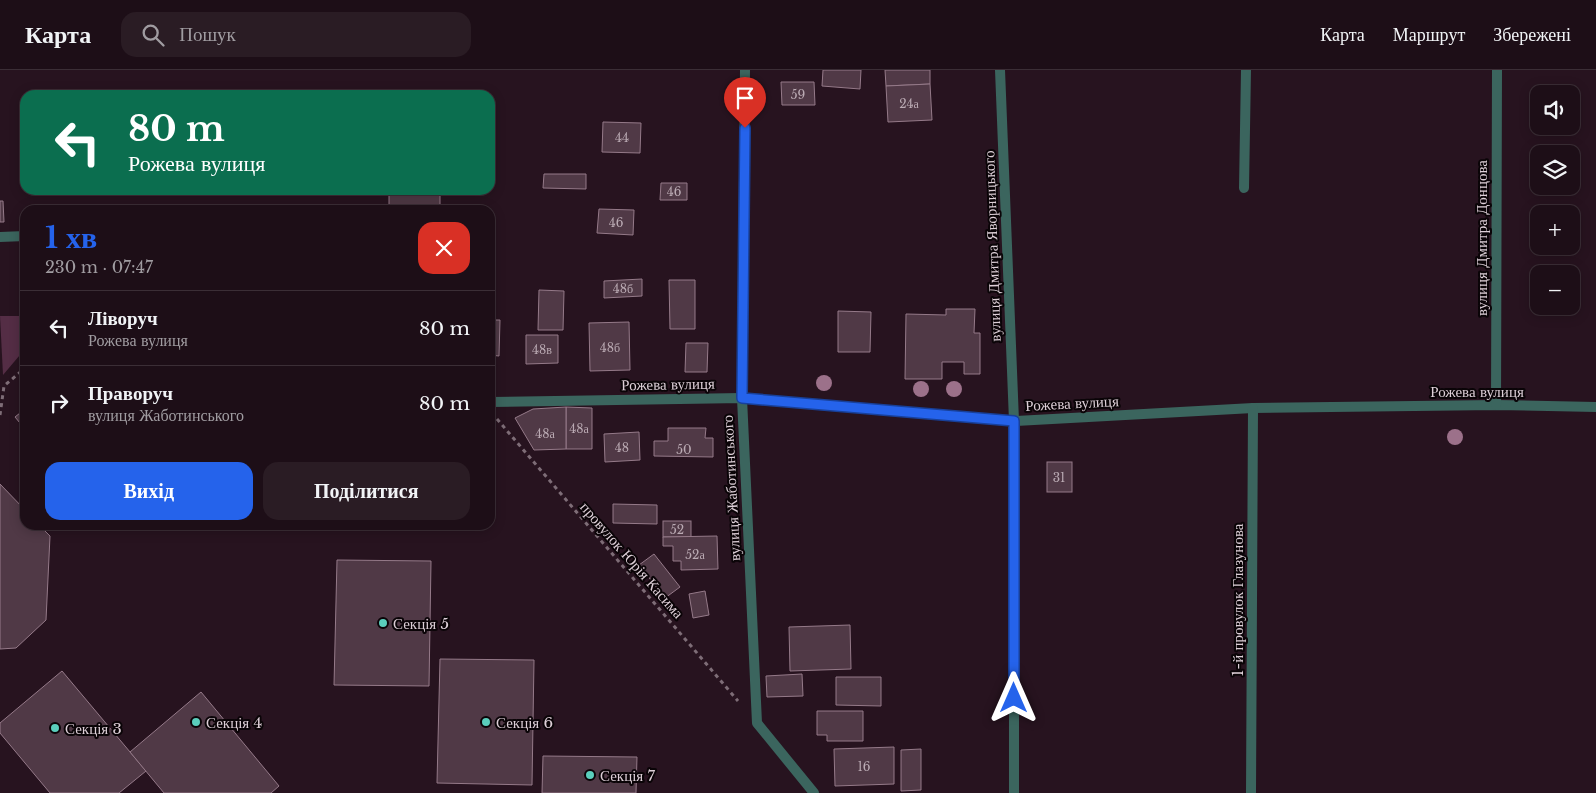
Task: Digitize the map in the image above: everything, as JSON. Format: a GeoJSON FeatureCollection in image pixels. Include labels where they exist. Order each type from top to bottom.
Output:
{"type":"FeatureCollection","features":[{"type":"Feature","properties":{"kind":"street","name":"вулиця Жаботинського"},"geometry":{"type":"LineString","coordinates":[[745,70],[742,398],[757,723]]}},
{"type":"Feature","properties":{"kind":"street","name":"вулиця Дмитра Яворницького"},"geometry":{"type":"LineString","coordinates":[[1000,70],[1014,421],[1014,793]]}},
{"type":"Feature","properties":{"kind":"street"},"geometry":{"type":"LineString","coordinates":[[1244,188],[1246,70]]}},
{"type":"Feature","properties":{"kind":"street","name":"вулиця Дмитра Донцова"},"geometry":{"type":"LineString","coordinates":[[1496,405],[1497,70]]}},
{"type":"Feature","properties":{"kind":"street"},"geometry":{"type":"LineString","coordinates":[[0,237],[20,236]]}},
{"type":"Feature","properties":{"kind":"street","name":"Рожева вулиця"},"geometry":{"type":"LineString","coordinates":[[495,402],[742,398],[1014,421],[1253,408],[1496,405],[1596,407]]}},
{"type":"Feature","properties":{"kind":"street","name":"1-й провулок Глазунова"},"geometry":{"type":"LineString","coordinates":[[1251,793],[1253,408]]}},
{"type":"Feature","properties":{"kind":"street"},"geometry":{"type":"LineString","coordinates":[[757,723],[814,793]]}},
{"type":"Feature","properties":{"kind":"path"},"geometry":{"type":"LineString","coordinates":[[0,415],[4,386],[20,372]]}},
{"type":"Feature","properties":{"kind":"path","name":"провулок Юрія Касима"},"geometry":{"type":"LineString","coordinates":[[496,418],[757,723]]}},
{"type":"Feature","properties":{"kind":"shaded area"},"geometry":{"type":"Polygon","coordinates":[[[0,316],[20,316],[20,355],[3,375],[0,316]]]}},
{"type":"Feature","properties":{"kind":"building"},"geometry":{"type":"Polygon","coordinates":[[[823,70],[861,70],[860,89],[822,86],[823,70]]]}},
{"type":"Feature","properties":{"kind":"building"},"geometry":{"type":"Polygon","coordinates":[[[885,70],[930,70],[930,84],[886,86],[885,70]]]}},
{"type":"Feature","properties":{"kind":"building"},"geometry":{"type":"Polygon","coordinates":[[[781,82],[814,82],[815,105],[782,105],[781,82]]]}},
{"type":"Feature","properties":{"kind":"building"},"geometry":{"type":"Polygon","coordinates":[[[930,84],[932,120],[888,122],[886,86],[930,84]]]}},
{"type":"Feature","properties":{"kind":"building"},"geometry":{"type":"Polygon","coordinates":[[[603,122],[641,123],[640,153],[602,152],[603,122]]]}},
{"type":"Feature","properties":{"kind":"building"},"geometry":{"type":"Polygon","coordinates":[[[544,174],[586,174],[586,189],[543,188],[544,174]]]}},
{"type":"Feature","properties":{"kind":"building"},"geometry":{"type":"Polygon","coordinates":[[[661,183],[687,183],[687,200],[660,200],[661,183]]]}},
{"type":"Feature","properties":{"kind":"building"},"geometry":{"type":"Polygon","coordinates":[[[389,195],[440,195],[440,205],[389,205],[389,195]]]}},
{"type":"Feature","properties":{"kind":"building"},"geometry":{"type":"Polygon","coordinates":[[[0,201],[3,201],[4,222],[0,222],[0,201]]]}},
{"type":"Feature","properties":{"kind":"building"},"geometry":{"type":"Polygon","coordinates":[[[599,209],[634,210],[633,235],[597,233],[599,209]]]}},
{"type":"Feature","properties":{"kind":"building"},"geometry":{"type":"Polygon","coordinates":[[[642,279],[642,296],[604,298],[604,281],[642,279]]]}},
{"type":"Feature","properties":{"kind":"building"},"geometry":{"type":"Polygon","coordinates":[[[669,280],[695,280],[695,329],[670,329],[669,280]]]}},
{"type":"Feature","properties":{"kind":"building"},"geometry":{"type":"Polygon","coordinates":[[[539,290],[564,291],[563,330],[538,330],[539,290]]]}},
{"type":"Feature","properties":{"kind":"building"},"geometry":{"type":"Polygon","coordinates":[[[946,309],[975,309],[974,333],[980,333],[980,374],[964,374],[964,362],[942,362],[942,379],[905,379],[906,314],[946,315],[946,309]]]}},
{"type":"Feature","properties":{"kind":"building"},"geometry":{"type":"Polygon","coordinates":[[[838,311],[871,312],[870,352],[838,352],[838,311]]]}},
{"type":"Feature","properties":{"kind":"building"},"geometry":{"type":"Polygon","coordinates":[[[495,320],[500,320],[499,356],[495,356],[495,320]]]}},
{"type":"Feature","properties":{"kind":"building"},"geometry":{"type":"Polygon","coordinates":[[[629,322],[630,370],[590,371],[589,323],[629,322]]]}},
{"type":"Feature","properties":{"kind":"building"},"geometry":{"type":"Polygon","coordinates":[[[526,335],[558,335],[558,363],[526,364],[526,335]]]}},
{"type":"Feature","properties":{"kind":"building"},"geometry":{"type":"Polygon","coordinates":[[[686,343],[708,343],[707,372],[685,372],[686,343]]]}},
{"type":"Feature","properties":{"kind":"building"},"geometry":{"type":"Polygon","coordinates":[[[566,407],[592,408],[592,449],[566,449],[566,407]]]}},
{"type":"Feature","properties":{"kind":"building"},"geometry":{"type":"Polygon","coordinates":[[[566,407],[566,449],[534,450],[515,418],[533,409],[566,407]]]}},
{"type":"Feature","properties":{"kind":"building"},"geometry":{"type":"Polygon","coordinates":[[[20,413],[20,423],[15,417],[20,413]]]}},
{"type":"Feature","properties":{"kind":"building"},"geometry":{"type":"Polygon","coordinates":[[[668,428],[706,428],[705,438],[713,438],[713,457],[654,456],[654,441],[668,441],[668,428]]]}},
{"type":"Feature","properties":{"kind":"building"},"geometry":{"type":"Polygon","coordinates":[[[639,432],[640,460],[605,462],[604,434],[639,432]]]}},
{"type":"Feature","properties":{"kind":"building"},"geometry":{"type":"Polygon","coordinates":[[[1047,462],[1072,462],[1072,492],[1047,492],[1047,462]]]}},
{"type":"Feature","properties":{"kind":"building"},"geometry":{"type":"Polygon","coordinates":[[[0,484],[20,505],[20,530],[44,530],[50,536],[46,620],[16,648],[0,649],[0,484]]]}},
{"type":"Feature","properties":{"kind":"building"},"geometry":{"type":"Polygon","coordinates":[[[613,504],[657,505],[657,524],[613,523],[613,504]]]}},
{"type":"Feature","properties":{"kind":"building"},"geometry":{"type":"Polygon","coordinates":[[[663,521],[691,521],[691,537],[663,537],[663,521]]]}},
{"type":"Feature","properties":{"kind":"building"},"geometry":{"type":"Polygon","coordinates":[[[717,536],[718,569],[681,570],[681,561],[673,561],[673,546],[663,546],[663,537],[717,536]]]}},
{"type":"Feature","properties":{"kind":"building"},"geometry":{"type":"Polygon","coordinates":[[[654,554],[680,587],[665,598],[639,565],[654,554]]]}},
{"type":"Feature","properties":{"kind":"building","name":"Секція 5"},"geometry":{"type":"Polygon","coordinates":[[[337,560],[431,561],[429,686],[334,685],[337,560]]]}},
{"type":"Feature","properties":{"kind":"building"},"geometry":{"type":"Polygon","coordinates":[[[705,591],[709,615],[693,618],[689,594],[705,591]]]}},
{"type":"Feature","properties":{"kind":"building"},"geometry":{"type":"Polygon","coordinates":[[[850,625],[851,669],[790,671],[789,627],[850,625]]]}},
{"type":"Feature","properties":{"kind":"building","name":"Секція 6"},"geometry":{"type":"Polygon","coordinates":[[[440,659],[534,660],[532,785],[437,783],[440,659]]]}},
{"type":"Feature","properties":{"kind":"building","name":"Секція 3"},"geometry":{"type":"Polygon","coordinates":[[[62,671],[146,771],[119,793],[50,793],[0,733],[0,723],[62,671]]]}},
{"type":"Feature","properties":{"kind":"building"},"geometry":{"type":"Polygon","coordinates":[[[802,674],[803,696],[767,697],[766,676],[802,674]]]}},
{"type":"Feature","properties":{"kind":"building"},"geometry":{"type":"Polygon","coordinates":[[[836,677],[881,677],[881,706],[836,705],[836,677]]]}},
{"type":"Feature","properties":{"kind":"building","name":"Секція 4"},"geometry":{"type":"Polygon","coordinates":[[[201,692],[279,786],[271,793],[164,793],[130,752],[201,692]]]}},
{"type":"Feature","properties":{"kind":"building"},"geometry":{"type":"Polygon","coordinates":[[[817,711],[863,711],[863,741],[827,741],[827,735],[817,735],[817,711]]]}},
{"type":"Feature","properties":{"kind":"building"},"geometry":{"type":"Polygon","coordinates":[[[894,747],[894,784],[835,786],[834,749],[894,747]]]}},
{"type":"Feature","properties":{"kind":"building"},"geometry":{"type":"Polygon","coordinates":[[[921,749],[921,790],[901,791],[901,750],[921,749]]]}},
{"type":"Feature","properties":{"kind":"building","name":"Секція 7"},"geometry":{"type":"Polygon","coordinates":[[[543,756],[637,757],[636,793],[542,793],[543,756]]]}},
{"type":"Feature","properties":{"kind":"place","name":"Секція 5"},"geometry":{"type":"Point","coordinates":[383,623]}},
{"type":"Feature","properties":{"kind":"place","name":"Секція 4"},"geometry":{"type":"Point","coordinates":[196,722]}},
{"type":"Feature","properties":{"kind":"place","name":"Секція 6"},"geometry":{"type":"Point","coordinates":[486,722]}},
{"type":"Feature","properties":{"kind":"place","name":"Секція 3"},"geometry":{"type":"Point","coordinates":[55,728]}},
{"type":"Feature","properties":{"kind":"place","name":"Секція 7"},"geometry":{"type":"Point","coordinates":[590,775]}},
{"type":"Feature","properties":{"kind":"route"},"geometry":{"type":"LineString","coordinates":[[745,128],[742,398],[1014,421],[1014,698]]}}]}
